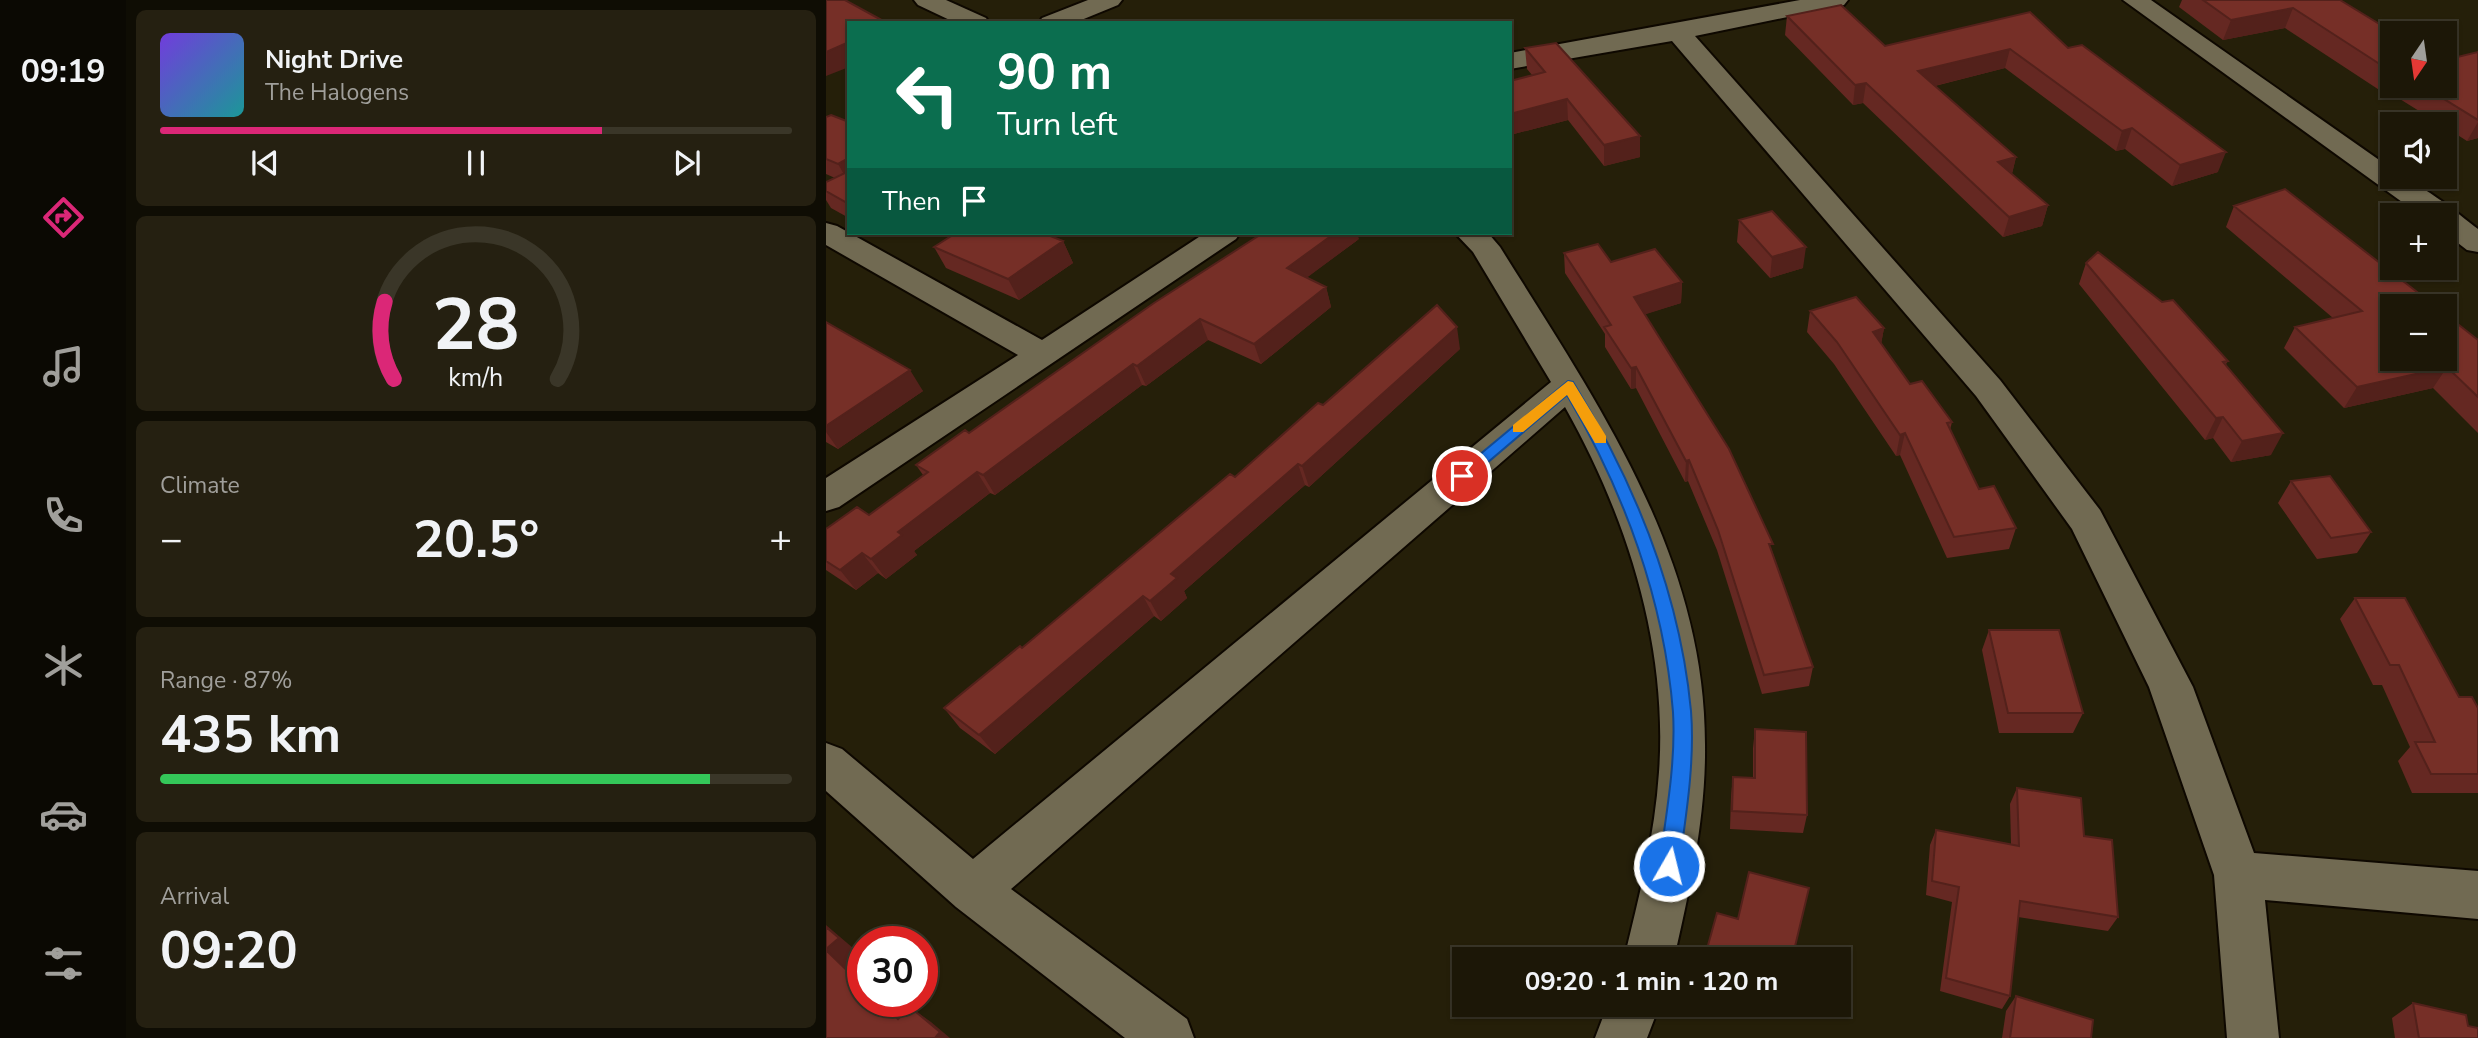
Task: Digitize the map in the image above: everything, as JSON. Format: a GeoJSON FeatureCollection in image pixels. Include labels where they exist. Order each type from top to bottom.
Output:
{"type":"FeatureCollection","features":[{"type":"Feature","properties":{"kind":"street"},"geometry":{"type":"LineString","coordinates":[[926,0],[973,21]]}},
{"type":"Feature","properties":{"kind":"street"},"geometry":{"type":"LineString","coordinates":[[1056,21],[1110,0]]}},
{"type":"Feature","properties":{"kind":"street"},"geometry":{"type":"LineString","coordinates":[[1512,61],[1678,32],[1836,0]]}},
{"type":"Feature","properties":{"kind":"street"},"geometry":{"type":"LineString","coordinates":[[2135,0],[2422,203]]}},
{"type":"Feature","properties":{"kind":"street"},"geometry":{"type":"LineString","coordinates":[[1678,32],[1988,388],[2086,520],[2171,687],[2238,875],[2253,1038]]}},
{"type":"Feature","properties":{"kind":"street"},"geometry":{"type":"LineString","coordinates":[[2457,228],[2478,243]]}},
{"type":"Feature","properties":{"kind":"street"},"geometry":{"type":"LineString","coordinates":[[826,232],[1043,355]]}},
{"type":"Feature","properties":{"kind":"street"},"geometry":{"type":"LineString","coordinates":[[826,497],[1222,235]]}},
{"type":"Feature","properties":{"kind":"street"},"geometry":{"type":"LineString","coordinates":[[1472,235],[1485,247],[1604,444],[1653,567],[1673,641],[1682,714],[1679,797],[1665,889],[1652,947]]}},
{"type":"Feature","properties":{"kind":"street"},"geometry":{"type":"LineString","coordinates":[[973,890],[1568,386]]}},
{"type":"Feature","properties":{"kind":"street"},"geometry":{"type":"LineString","coordinates":[[826,763],[973,890],[1168,1038]]}},
{"type":"Feature","properties":{"kind":"street"},"geometry":{"type":"LineString","coordinates":[[2238,875],[2478,895]]}},
{"type":"Feature","properties":{"kind":"street"},"geometry":{"type":"LineString","coordinates":[[1621,1038],[1629,1017]]}},
{"type":"Feature","properties":{"kind":"building"},"geometry":{"type":"Polygon","coordinates":[[[826,0],[845,0],[883,21],[847,21],[847,43],[826,52],[826,0]]]}},
{"type":"Feature","properties":{"kind":"building"},"geometry":{"type":"Polygon","coordinates":[[[2203,0],[2340,0],[2380,24],[2380,64],[2293,8],[2231,20],[2203,0]]]}},
{"type":"Feature","properties":{"kind":"building"},"geometry":{"type":"Polygon","coordinates":[[[1841,5],[1885,46],[2030,12],[2068,48],[2082,45],[2226,152],[2180,165],[2132,128],[2122,131],[2010,49],[1918,71],[2016,157],[1998,162],[2048,205],[2009,217],[1866,83],[1855,85],[1787,16],[1841,5]]]}},
{"type":"Feature","properties":{"kind":"building"},"geometry":{"type":"Polygon","coordinates":[[[1556,43],[1640,136],[1604,145],[1567,99],[1512,113],[1512,80],[1545,72],[1525,48],[1556,43]]]}},
{"type":"Feature","properties":{"kind":"building"},"geometry":{"type":"Polygon","coordinates":[[[2478,52],[2478,120],[2442,98],[2457,98],[2457,57],[2478,52]]]}},
{"type":"Feature","properties":{"kind":"building"},"geometry":{"type":"Polygon","coordinates":[[[831,115],[847,121],[847,159],[838,164],[826,159],[826,117],[831,115]]]}},
{"type":"Feature","properties":{"kind":"building"},"geometry":{"type":"Polygon","coordinates":[[[847,172],[847,203],[826,191],[826,182],[847,172]]]}},
{"type":"Feature","properties":{"kind":"building"},"geometry":{"type":"Polygon","coordinates":[[[2285,189],[2380,263],[2380,280],[2402,280],[2420,294],[2380,294],[2380,371],[2429,371],[2357,387],[2295,327],[2362,311],[2234,206],[2285,189]]]}},
{"type":"Feature","properties":{"kind":"building"},"geometry":{"type":"Polygon","coordinates":[[[1772,211],[1806,247],[1772,257],[1739,220],[1772,211]]]}},
{"type":"Feature","properties":{"kind":"building"},"geometry":{"type":"Polygon","coordinates":[[[953,235],[1048,235],[1063,241],[1008,279],[934,247],[953,235]]]}},
{"type":"Feature","properties":{"kind":"building"},"geometry":{"type":"Polygon","coordinates":[[[1260,235],[1332,235],[1287,268],[1326,287],[1254,344],[1200,319],[1137,366],[1133,364],[983,475],[977,472],[898,532],[902,535],[871,559],[862,553],[840,570],[826,561],[826,529],[857,507],[869,515],[928,472],[916,465],[965,430],[969,433],[1154,303],[1260,235]]]}},
{"type":"Feature","properties":{"kind":"building"},"geometry":{"type":"Polygon","coordinates":[[[1598,244],[1611,262],[1655,249],[1682,282],[1634,297],[1729,449],[1773,544],[1769,544],[1813,667],[1764,675],[1718,530],[1689,460],[1686,461],[1636,367],[1631,368],[1604,327],[1611,325],[1564,253],[1598,244]]]}},
{"type":"Feature","properties":{"kind":"building"},"geometry":{"type":"Polygon","coordinates":[[[2098,252],[2162,302],[2173,300],[2228,361],[2223,362],[2283,433],[2242,441],[2223,417],[2216,418],[2086,263],[2098,252]]]}},
{"type":"Feature","properties":{"kind":"building"},"geometry":{"type":"Polygon","coordinates":[[[1856,297],[1884,328],[1873,332],[1910,384],[1922,381],[1952,422],[1947,423],[1979,489],[1994,486],[2016,528],[1954,537],[1905,433],[1900,435],[1837,342],[1810,311],[1856,297]]]}},
{"type":"Feature","properties":{"kind":"building"},"geometry":{"type":"Polygon","coordinates":[[[1437,305],[1457,327],[1302,466],[1298,464],[1171,574],[1177,578],[1150,601],[1143,596],[979,735],[944,708],[1020,646],[1022,648],[1230,474],[1235,477],[1318,403],[1323,405],[1437,305]]]}},
{"type":"Feature","properties":{"kind":"building"},"geometry":{"type":"Polygon","coordinates":[[[826,322],[910,370],[826,426],[826,322]]]}},
{"type":"Feature","properties":{"kind":"building"},"geometry":{"type":"Polygon","coordinates":[[[2457,323],[2478,340],[2478,397],[2451,371],[2457,371],[2457,323]]]}},
{"type":"Feature","properties":{"kind":"building"},"geometry":{"type":"Polygon","coordinates":[[[2330,476],[2371,532],[2331,538],[2291,481],[2330,476]]]}},
{"type":"Feature","properties":{"kind":"building"},"geometry":{"type":"Polygon","coordinates":[[[2355,598],[2405,598],[2459,697],[2472,697],[2478,708],[2478,774],[2431,774],[2415,742],[2435,742],[2399,665],[2390,665],[2355,598]]]}},
{"type":"Feature","properties":{"kind":"building"},"geometry":{"type":"Polygon","coordinates":[[[1989,630],[2059,630],[2083,713],[2008,713],[1989,630]]]}},
{"type":"Feature","properties":{"kind":"building"},"geometry":{"type":"Polygon","coordinates":[[[1755,729],[1806,732],[1807,815],[1732,811],[1733,777],[1755,778],[1755,729]]]}},
{"type":"Feature","properties":{"kind":"building"},"geometry":{"type":"Polygon","coordinates":[[[2017,788],[2081,798],[2084,836],[2112,840],[2118,917],[2020,901],[2010,996],[1946,978],[1959,887],[1932,881],[1936,830],[2019,846],[2017,788]]]}},
{"type":"Feature","properties":{"kind":"building"},"geometry":{"type":"Polygon","coordinates":[[[1749,872],[1809,888],[1795,947],[1708,947],[1717,913],[1738,919],[1749,872]]]}},
{"type":"Feature","properties":{"kind":"building"},"geometry":{"type":"Polygon","coordinates":[[[826,927],[839,938],[826,949],[826,927]]]}},
{"type":"Feature","properties":{"kind":"building"},"geometry":{"type":"Polygon","coordinates":[[[826,950],[847,970],[847,1017],[922,1017],[940,1032],[935,1038],[826,1038],[826,950]]]}},
{"type":"Feature","properties":{"kind":"building"},"geometry":{"type":"Polygon","coordinates":[[[2016,996],[2093,1020],[2091,1038],[2010,1038],[2016,996]]]}},
{"type":"Feature","properties":{"kind":"building"},"geometry":{"type":"Polygon","coordinates":[[[2413,1003],[2466,1015],[2468,1026],[2478,1028],[2478,1038],[2419,1038],[2413,1003]]]}},
{"type":"Feature","properties":{"kind":"slow traffic"},"geometry":{"type":"LineString","coordinates":[[1518,429],[1568,386],[1601,439]]}},
{"type":"Feature","properties":{"kind":"route"},"geometry":{"type":"LineString","coordinates":[[1462,476],[1568,386],[1604,444],[1653,567],[1673,641],[1682,714],[1679,797],[1669,866]]}}]}
